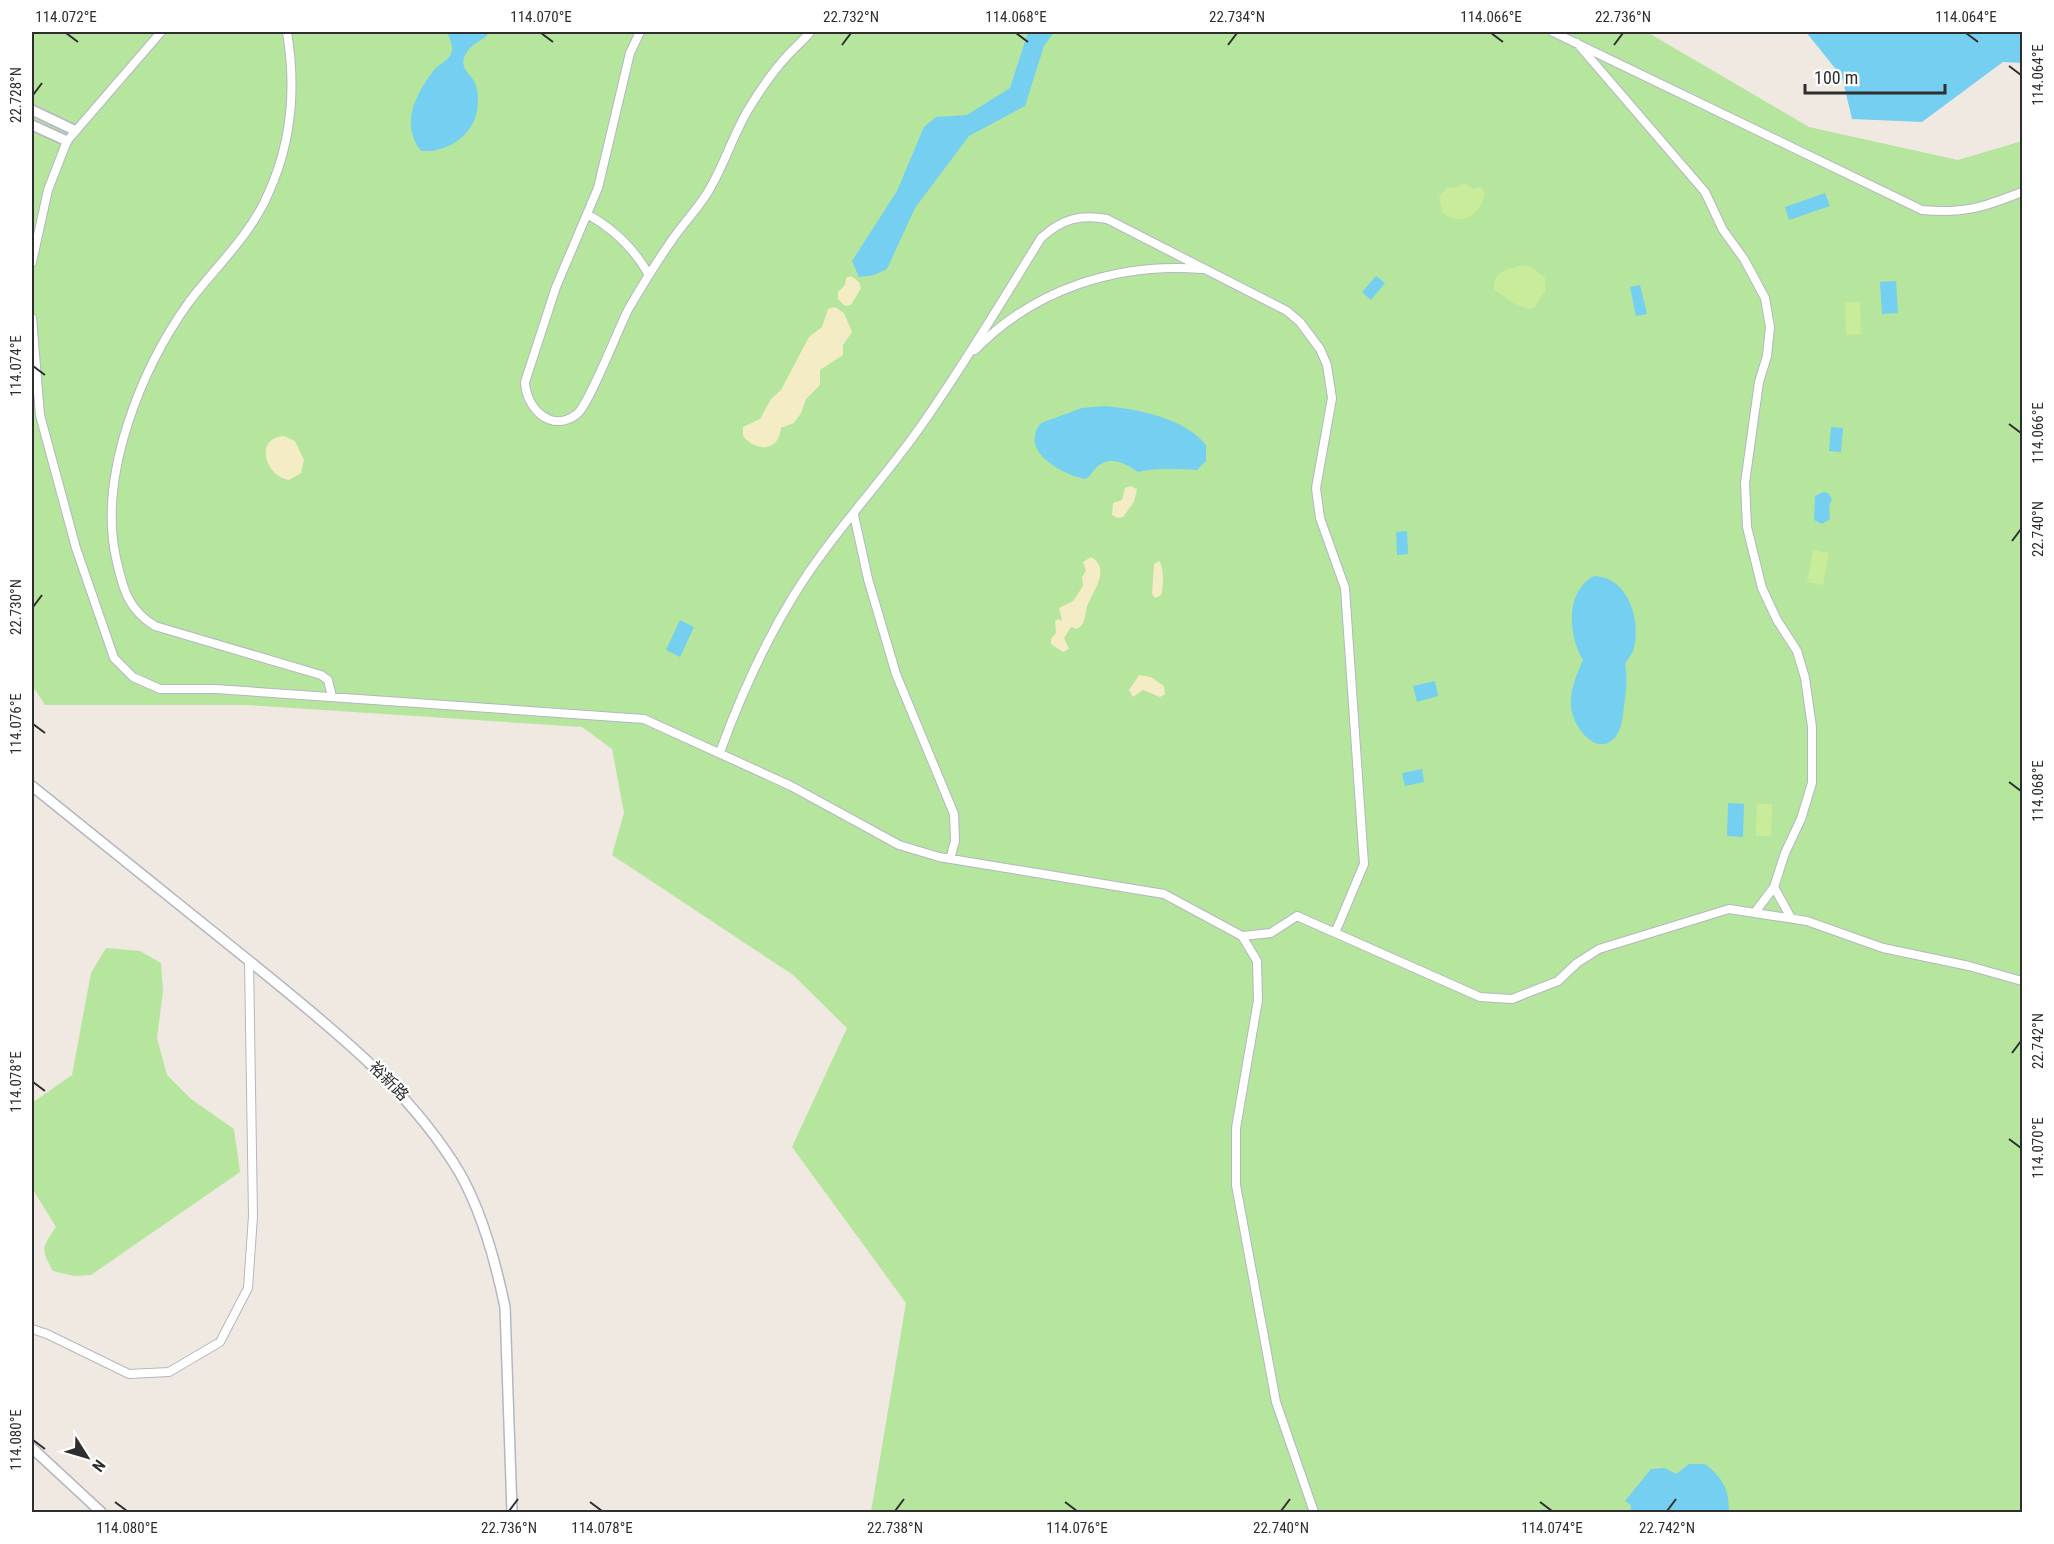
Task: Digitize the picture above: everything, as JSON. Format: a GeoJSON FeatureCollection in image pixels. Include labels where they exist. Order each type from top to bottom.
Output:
{"type":"FeatureCollection","features":[{"type":"Feature","properties":{"kind":"street"},"geometry":{"type":"LineString","coordinates":[[32,262],[48,190],[67,141],[74,130],[161,32]]}},
{"type":"Feature","properties":{"kind":"street"},"geometry":{"type":"LineString","coordinates":[[287,32],[292,70],[291,111],[277,172],[250,229],[189,302],[151,366],[123,444],[115,484],[111,534],[123,590],[130,605],[141,617],[155,626],[321,675],[328,680],[332,697]]}},
{"type":"Feature","properties":{"kind":"street"},"geometry":{"type":"LineString","coordinates":[[640,32],[630,53],[604,169],[556,287],[525,382],[525,395],[530,407],[540,416],[552,420],[564,420],[576,415],[585,405],[617,330],[649,275],[713,185],[757,96],[777,68],[810,32]]}},
{"type":"Feature","properties":{"kind":"street"},"geometry":{"type":"LineString","coordinates":[[1553,32],[1922,210],[1954,213],[1984,207],[2022,192]]}},
{"type":"Feature","properties":{"kind":"street"},"geometry":{"type":"LineString","coordinates":[[1577,43],[1705,192],[1723,230],[1744,259],[1765,298],[1770,327],[1767,356],[1759,382],[1745,483],[1748,527],[1762,588],[1777,620],[1797,651],[1805,678],[1812,727],[1812,783],[1801,819],[1785,853],[1774,887],[1756,911]]}},
{"type":"Feature","properties":{"kind":"street"},"geometry":{"type":"LineString","coordinates":[[32,110],[74,130]]}},
{"type":"Feature","properties":{"kind":"street"},"geometry":{"type":"LineString","coordinates":[[32,124],[67,141]]}},
{"type":"Feature","properties":{"kind":"street"},"geometry":{"type":"LineString","coordinates":[[587,214],[623,240],[649,275]]}},
{"type":"Feature","properties":{"kind":"street"},"geometry":{"type":"LineString","coordinates":[[720,752],[752,673],[778,622],[824,550],[898,457],[966,359],[1041,238],[1054,225],[1071,218],[1089,216],[1107,219],[1272,303],[1300,322],[1320,349],[1331,381],[1331,415],[1317,474],[1317,496],[1320,518],[1345,588],[1364,864],[1335,933]]}},
{"type":"Feature","properties":{"kind":"street"},"geometry":{"type":"LineString","coordinates":[[966,359],[991,334],[1020,313],[1050,296],[1084,282],[1144,269],[1206,270]]}},
{"type":"Feature","properties":{"kind":"street"},"geometry":{"type":"LineString","coordinates":[[32,318],[40,415],[76,548],[114,658],[133,677],[160,689],[216,689],[644,719],[791,786],[899,845],[950,859],[1164,894],[1242,936],[1257,962],[1258,1000],[1236,1128],[1236,1185],[1276,1402],[1314,1512]]}},
{"type":"Feature","properties":{"kind":"street"},"geometry":{"type":"LineString","coordinates":[[854,515],[868,579],[896,674],[954,814],[956,832],[950,859]]}},
{"type":"Feature","properties":{"kind":"street","name":"裕新路"},"geometry":{"type":"LineString","coordinates":[[32,786],[344,1039],[409,1101],[449,1157],[466,1187],[500,1283],[504,1306],[512,1512]]}},
{"type":"Feature","properties":{"kind":"street"},"geometry":{"type":"LineString","coordinates":[[1774,887],[1791,918]]}},
{"type":"Feature","properties":{"kind":"street"},"geometry":{"type":"LineString","coordinates":[[1242,936],[1271,933],[1297,916],[1480,997],[1512,999],[1558,981],[1577,963],[1599,949],[1729,909],[1756,911],[1791,918],[1883,948],[1968,966],[2022,981]]}},
{"type":"Feature","properties":{"kind":"street"},"geometry":{"type":"LineString","coordinates":[[32,1329],[129,1374],[170,1371],[220,1342],[248,1288],[253,1216],[249,961]]}},
{"type":"Feature","properties":{"kind":"street"},"geometry":{"type":"LineString","coordinates":[[32,1448],[101,1512]]}},
{"type":"Feature","properties":{"kind":"green space"},"geometry":{"type":"Polygon","coordinates":[[[32,32],[1647,32],[1809,127],[1958,160],[2022,141],[2022,1512],[871,1512],[906,1303],[792,1147],[847,1028],[793,975],[612,855],[624,813],[612,749],[582,727],[248,705],[45,705],[32,685],[32,32]]]}},
{"type":"Feature","properties":{"kind":"green space"},"geometry":{"type":"Polygon","coordinates":[[[1465,183],[1473,189],[1481,187],[1485,193],[1483,201],[1475,213],[1469,217],[1456,219],[1449,217],[1442,212],[1439,196],[1448,187],[1455,188],[1465,183]]]}},
{"type":"Feature","properties":{"kind":"green space"},"geometry":{"type":"Polygon","coordinates":[[[1520,266],[1530,266],[1545,278],[1545,291],[1534,308],[1517,305],[1494,290],[1496,279],[1501,273],[1520,266]]]}},
{"type":"Feature","properties":{"kind":"green space"},"geometry":{"type":"Polygon","coordinates":[[[1845,302],[1860,302],[1861,334],[1846,335],[1845,302]]]}},
{"type":"Feature","properties":{"kind":"green space"},"geometry":{"type":"Polygon","coordinates":[[[1813,550],[1829,553],[1823,585],[1807,582],[1813,550]]]}},
{"type":"Feature","properties":{"kind":"green space"},"geometry":{"type":"Polygon","coordinates":[[[1757,804],[1772,804],[1771,836],[1756,836],[1757,804]]]}},
{"type":"Feature","properties":{"kind":"green space"},"geometry":{"type":"Polygon","coordinates":[[[106,948],[140,951],[161,963],[163,991],[157,1038],[167,1075],[191,1099],[234,1129],[240,1172],[91,1275],[74,1276],[53,1271],[45,1253],[45,1244],[56,1227],[32,1188],[32,1103],[72,1075],[91,973],[106,948]]]}},
{"type":"Feature","properties":{"kind":"sand"},"geometry":{"type":"Polygon","coordinates":[[[851,276],[859,282],[861,288],[851,305],[845,306],[838,299],[838,292],[845,285],[846,278],[851,276]]]}},
{"type":"Feature","properties":{"kind":"sand"},"geometry":{"type":"Polygon","coordinates":[[[835,307],[844,313],[852,332],[843,345],[843,355],[820,370],[820,385],[806,399],[794,423],[781,428],[776,442],[766,447],[754,445],[743,436],[743,427],[760,419],[771,399],[781,390],[809,337],[822,327],[828,309],[835,307]]]}},
{"type":"Feature","properties":{"kind":"sand"},"geometry":{"type":"Polygon","coordinates":[[[284,436],[295,441],[304,460],[301,473],[289,480],[274,472],[266,458],[268,443],[274,438],[284,436]]]}},
{"type":"Feature","properties":{"kind":"sand"},"geometry":{"type":"Polygon","coordinates":[[[1130,486],[1137,489],[1134,502],[1123,517],[1118,518],[1112,515],[1113,503],[1122,500],[1125,488],[1130,486]]]}},
{"type":"Feature","properties":{"kind":"sand"},"geometry":{"type":"Polygon","coordinates":[[[1091,557],[1100,567],[1097,586],[1082,624],[1077,629],[1071,627],[1064,638],[1069,649],[1063,652],[1051,644],[1051,639],[1056,633],[1055,621],[1058,619],[1062,621],[1059,608],[1073,601],[1083,586],[1082,577],[1086,571],[1083,562],[1091,557]]]}},
{"type":"Feature","properties":{"kind":"sand"},"geometry":{"type":"Polygon","coordinates":[[[1159,561],[1163,572],[1163,587],[1161,595],[1155,598],[1152,594],[1154,564],[1159,561]]]}},
{"type":"Feature","properties":{"kind":"sand"},"geometry":{"type":"Polygon","coordinates":[[[1139,675],[1151,677],[1164,686],[1165,694],[1160,697],[1143,690],[1133,697],[1129,690],[1139,675]]]}},
{"type":"Feature","properties":{"kind":"water"},"geometry":{"type":"Polygon","coordinates":[[[447,32],[487,32],[487,36],[468,51],[463,62],[476,86],[477,112],[473,123],[457,141],[447,147],[421,151],[412,130],[412,110],[427,80],[451,54],[452,45],[447,32]]]}},
{"type":"Feature","properties":{"kind":"water"},"geometry":{"type":"Polygon","coordinates":[[[1028,32],[1054,32],[1044,46],[1025,106],[969,136],[915,208],[887,269],[874,275],[859,277],[852,261],[897,191],[924,127],[936,117],[967,115],[1010,88],[1028,32]]]}},
{"type":"Feature","properties":{"kind":"water"},"geometry":{"type":"Polygon","coordinates":[[[1806,32],[2022,32],[2022,63],[2003,62],[1922,122],[1852,119],[1842,77],[1806,32]]]}},
{"type":"Feature","properties":{"kind":"water"},"geometry":{"type":"Polygon","coordinates":[[[1825,193],[1830,206],[1789,220],[1785,207],[1825,193]]]}},
{"type":"Feature","properties":{"kind":"water"},"geometry":{"type":"Polygon","coordinates":[[[1376,276],[1385,283],[1371,300],[1362,292],[1376,276]]]}},
{"type":"Feature","properties":{"kind":"water"},"geometry":{"type":"Polygon","coordinates":[[[1896,281],[1898,313],[1882,314],[1880,282],[1896,281]]]}},
{"type":"Feature","properties":{"kind":"water"},"geometry":{"type":"Polygon","coordinates":[[[1640,285],[1647,314],[1636,316],[1630,287],[1640,285]]]}},
{"type":"Feature","properties":{"kind":"water"},"geometry":{"type":"Polygon","coordinates":[[[1105,406],[1160,416],[1186,428],[1206,445],[1206,461],[1197,470],[1160,469],[1138,472],[1122,463],[1111,461],[1100,464],[1085,479],[1065,472],[1046,460],[1039,452],[1035,443],[1035,433],[1041,423],[1082,408],[1105,406]]]}},
{"type":"Feature","properties":{"kind":"water"},"geometry":{"type":"Polygon","coordinates":[[[1831,427],[1843,428],[1841,452],[1829,451],[1831,427]]]}},
{"type":"Feature","properties":{"kind":"water"},"geometry":{"type":"Polygon","coordinates":[[[1823,492],[1828,493],[1832,499],[1829,506],[1830,519],[1822,524],[1814,520],[1815,496],[1823,492]]]}},
{"type":"Feature","properties":{"kind":"water"},"geometry":{"type":"Polygon","coordinates":[[[1407,531],[1408,554],[1397,555],[1396,532],[1407,531]]]}},
{"type":"Feature","properties":{"kind":"water"},"geometry":{"type":"Polygon","coordinates":[[[1594,576],[1606,578],[1623,592],[1633,613],[1636,637],[1632,654],[1625,664],[1626,685],[1620,727],[1611,741],[1603,744],[1595,743],[1581,731],[1572,713],[1571,705],[1573,687],[1583,660],[1574,639],[1572,627],[1574,603],[1578,592],[1594,576]]]}},
{"type":"Feature","properties":{"kind":"water"},"geometry":{"type":"Polygon","coordinates":[[[680,620],[694,627],[680,657],[666,650],[680,620]]]}},
{"type":"Feature","properties":{"kind":"water"},"geometry":{"type":"Polygon","coordinates":[[[1435,681],[1438,696],[1417,702],[1413,686],[1435,681]]]}},
{"type":"Feature","properties":{"kind":"water"},"geometry":{"type":"Polygon","coordinates":[[[1422,769],[1424,782],[1405,786],[1402,773],[1422,769]]]}},
{"type":"Feature","properties":{"kind":"water"},"geometry":{"type":"Polygon","coordinates":[[[1728,803],[1744,804],[1743,837],[1727,836],[1728,803]]]}},
{"type":"Feature","properties":{"kind":"water"},"geometry":{"type":"Polygon","coordinates":[[[1689,1464],[1705,1464],[1716,1474],[1726,1490],[1729,1512],[1631,1512],[1631,1505],[1625,1501],[1651,1469],[1665,1468],[1676,1474],[1689,1464]]]}}]}
